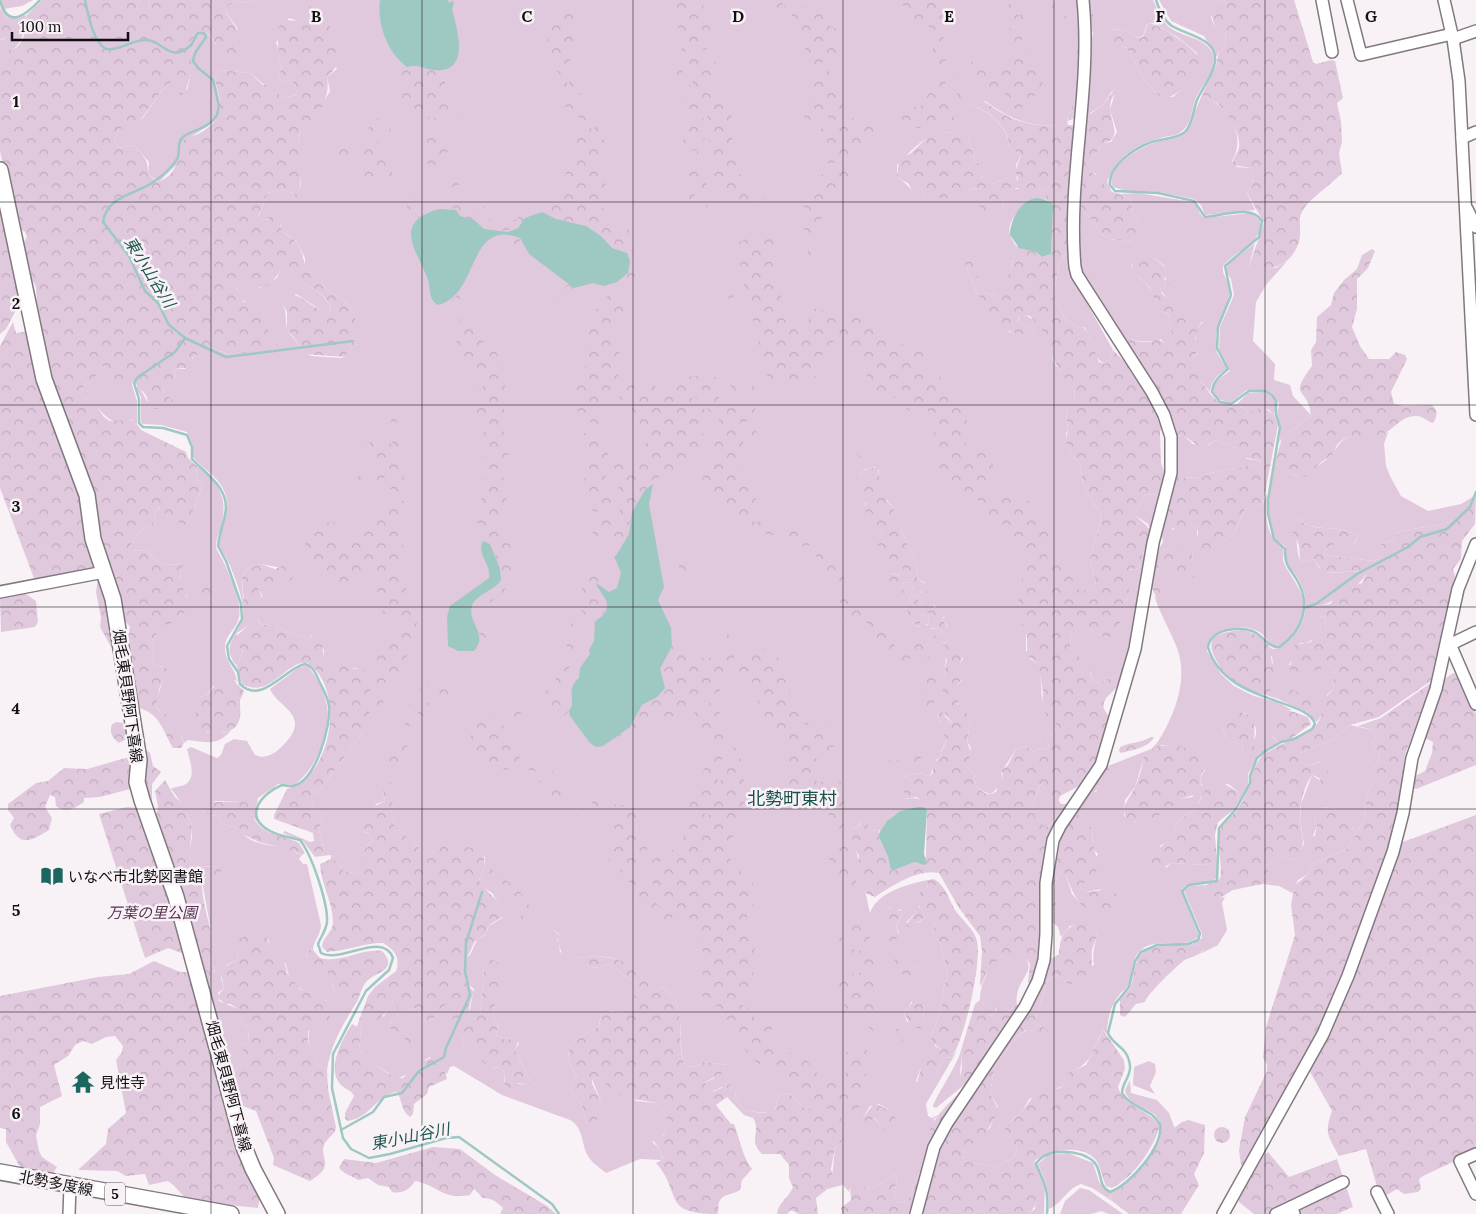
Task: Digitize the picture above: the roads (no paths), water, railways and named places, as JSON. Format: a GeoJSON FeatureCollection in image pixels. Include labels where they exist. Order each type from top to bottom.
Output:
{"type":"FeatureCollection","features":[{"type":"Feature","properties":{"kind":"main road","name":"畑毛東貝野阿下喜線"},"geometry":{"type":"LineString","coordinates":[[0,170],[42,371],[87,495],[93,539],[113,599],[139,760],[138,782],[142,800],[176,897],[244,1147],[253,1169],[277,1214]]}},
{"type":"Feature","properties":{"kind":"main road","name":"北勢多度線"},"geometry":{"type":"LineString","coordinates":[[0,1172],[231,1214]]}},
{"type":"Feature","properties":{"kind":"street"},"geometry":{"type":"LineString","coordinates":[[916,1214],[934,1147],[948,1122],[1025,1007],[1038,981],[1044,960],[1046,883],[1053,840],[1060,826],[1101,765],[1135,649],[1153,543],[1171,473],[1170,437],[1164,415],[1152,392],[1077,275],[1075,267],[1074,209],[1085,44],[1083,0]]}},
{"type":"Feature","properties":{"kind":"street"},"geometry":{"type":"LineString","coordinates":[[1322,0],[1332,52]]}},
{"type":"Feature","properties":{"kind":"street"},"geometry":{"type":"LineString","coordinates":[[1347,0],[1361,55],[1476,31]]}},
{"type":"Feature","properties":{"kind":"street"},"geometry":{"type":"LineString","coordinates":[[1444,0],[1453,36],[1462,138],[1476,415]]}},
{"type":"Feature","properties":{"kind":"street"},"geometry":{"type":"LineString","coordinates":[[1462,138],[1476,132]]}},
{"type":"Feature","properties":{"kind":"street"},"geometry":{"type":"LineString","coordinates":[[1465,205],[1476,227]]}},
{"type":"Feature","properties":{"kind":"street"},"geometry":{"type":"LineString","coordinates":[[1223,1214],[1323,1034],[1348,976],[1393,852],[1403,813],[1412,758],[1436,689],[1448,645],[1458,590],[1476,544]]}},
{"type":"Feature","properties":{"kind":"street"},"geometry":{"type":"LineString","coordinates":[[0,592],[104,572]]}},
{"type":"Feature","properties":{"kind":"street"},"geometry":{"type":"LineString","coordinates":[[1448,645],[1476,632]]}},
{"type":"Feature","properties":{"kind":"street"},"geometry":{"type":"LineString","coordinates":[[1448,645],[1476,704]]}},
{"type":"Feature","properties":{"kind":"street"},"geometry":{"type":"LineString","coordinates":[[1476,1154],[1460,1161],[1476,1194]]}},
{"type":"Feature","properties":{"kind":"street"},"geometry":{"type":"LineString","coordinates":[[1276,1214],[1293,1210],[1343,1182]]}},
{"type":"Feature","properties":{"kind":"street"},"geometry":{"type":"LineString","coordinates":[[69,1214],[70,1186]]}},
{"type":"Feature","properties":{"kind":"street"},"geometry":{"type":"LineString","coordinates":[[1377,1192],[1388,1214]]}},
{"type":"Feature","properties":{"kind":"waterway","name":"東小山谷川"},"geometry":{"type":"LineString","coordinates":[[0,0],[3,9],[12,17],[23,15],[40,0]]}},
{"type":"Feature","properties":{"kind":"waterway","name":"東小山谷川"},"geometry":{"type":"LineString","coordinates":[[85,0],[94,34],[106,49],[115,49],[144,40],[151,41],[171,52],[177,53],[190,46],[198,33],[204,33],[206,37],[195,53],[193,61],[198,68],[213,80],[219,106],[217,115],[210,123],[183,137],[180,142],[177,159],[170,168],[158,179],[124,196],[110,206],[103,222],[129,256],[145,291],[158,303],[169,325],[185,338],[175,352],[138,377],[134,383],[139,399],[139,423],[143,427],[163,428],[187,435],[192,447],[192,459],[211,477],[221,490],[226,506],[218,546],[226,561],[241,604],[242,619],[227,646],[229,659],[238,672],[240,684],[248,690],[257,691],[305,664],[312,668],[315,673],[329,706],[325,739],[309,774],[301,782],[293,786],[282,785],[268,793],[258,805],[256,812],[257,819],[270,831],[300,840],[305,847],[322,892],[327,914],[325,931],[318,944],[321,953],[329,955],[339,954],[371,947],[380,947],[388,950],[393,958],[389,970],[366,991],[333,1054],[332,1088],[343,1138],[351,1149],[369,1158],[446,1138],[459,1137],[552,1204],[559,1214]]}},
{"type":"Feature","properties":{"kind":"waterway","name":"東小山谷川"},"geometry":{"type":"LineString","coordinates":[[1047,1214],[1046,1188],[1036,1164],[1041,1158],[1055,1152],[1081,1154],[1094,1162],[1103,1186],[1110,1192],[1127,1182],[1136,1173],[1157,1143],[1160,1124],[1152,1115],[1131,1102],[1122,1093],[1130,1066],[1126,1054],[1108,1033],[1115,1004],[1129,987],[1135,961],[1141,952],[1157,945],[1188,944],[1198,940],[1200,934],[1182,891],[1189,885],[1217,881],[1219,828],[1236,809],[1250,783],[1250,776],[1257,758],[1281,742],[1294,739],[1312,729],[1315,724],[1309,716],[1298,709],[1247,690],[1231,679],[1217,666],[1208,647],[1214,636],[1233,629],[1252,631],[1275,647],[1279,647],[1294,634],[1299,626],[1304,609],[1304,599],[1297,580],[1287,563],[1285,549],[1274,539],[1268,514],[1268,500],[1280,427],[1276,415],[1276,401],[1272,395],[1265,391],[1249,391],[1231,404],[1220,402],[1212,392],[1215,382],[1228,369],[1217,348],[1218,327],[1231,295],[1225,266],[1259,237],[1262,221],[1257,216],[1244,212],[1205,217],[1194,201],[1158,193],[1115,191],[1110,185],[1113,171],[1123,159],[1136,149],[1158,140],[1181,135],[1188,129],[1197,100],[1214,67],[1215,54],[1212,48],[1200,38],[1169,24],[1156,0]]}},
{"type":"Feature","properties":{"kind":"waterway"},"geometry":{"type":"LineString","coordinates":[[185,338],[226,357],[353,341]]}},
{"type":"Feature","properties":{"kind":"waterway"},"geometry":{"type":"LineString","coordinates":[[1304,608],[1316,604],[1357,574],[1408,547],[1420,537],[1447,529],[1470,507],[1476,492]]}},
{"type":"Feature","properties":{"kind":"waterway"},"geometry":{"type":"LineString","coordinates":[[341,1130],[373,1112],[384,1097],[402,1093],[419,1071],[444,1057],[446,1048],[470,995],[465,971],[466,943],[482,892]]}},
{"type":"Feature","properties":{"kind":"place","name":"いなべ市北勢図書館"},"geometry":{"type":"Point","coordinates":[52,876]}},
{"type":"Feature","properties":{"kind":"place","name":"見性寺"},"geometry":{"type":"Point","coordinates":[83,1082]}},
{"type":"Feature","properties":{"kind":"district","name":"北勢町東村"},"geometry":{"type":"Point","coordinates":[792,798]}},
{"type":"Feature","properties":{"kind":"park label","name":"万葉の里公園"},"geometry":{"type":"Point","coordinates":[152,912]}}]}
